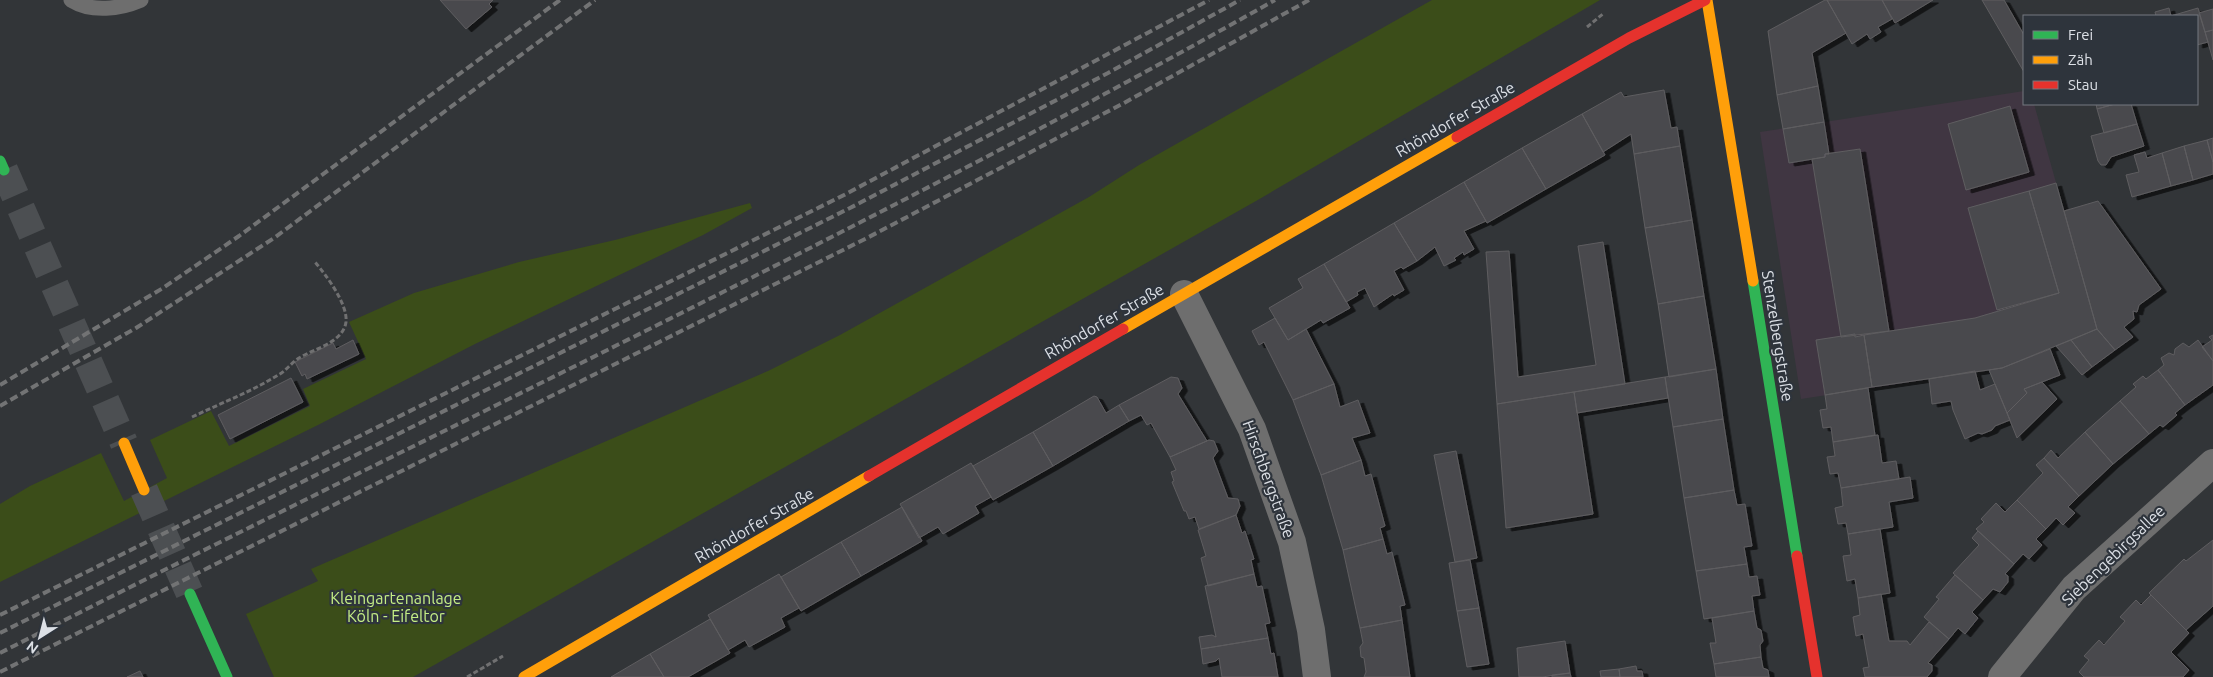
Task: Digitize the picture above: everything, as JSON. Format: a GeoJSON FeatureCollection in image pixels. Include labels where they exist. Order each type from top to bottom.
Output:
{"type":"FeatureCollection","features":[{"type":"Feature","properties":{"kind":"street","name":"Rhöndorfer Straße"},"geometry":{"type":"LineString","coordinates":[[524,677],[1629,38],[1706,0]]}},
{"type":"Feature","properties":{"kind":"street","name":"Stenzelbergstraße"},"geometry":{"type":"LineString","coordinates":[[1706,0],[1817,677]]}},
{"type":"Feature","properties":{"kind":"street","name":"Hirschbergstraße"},"geometry":{"type":"LineString","coordinates":[[1184,294],[1252,429],[1289,534],[1311,630],[1317,677]]}},
{"type":"Feature","properties":{"kind":"street"},"geometry":{"type":"LineString","coordinates":[[124,443],[144,490]]}},
{"type":"Feature","properties":{"kind":"street","name":"Siebengebirgsallee"},"geometry":{"type":"LineString","coordinates":[[2002,677],[2074,588],[2213,463]]}},
{"type":"Feature","properties":{"kind":"street"},"geometry":{"type":"LineString","coordinates":[[190,594],[227,677]]}},
{"type":"Feature","properties":{"kind":"lane"},"geometry":{"type":"LineString","coordinates":[[71,0],[93,8],[107,8],[141,0]]}},
{"type":"Feature","properties":{"kind":"path"},"geometry":{"type":"LineString","coordinates":[[192,417],[278,376],[297,359],[333,340],[344,328],[345,313],[328,277],[315,262]]}},
{"type":"Feature","properties":{"kind":"shaded area"},"geometry":{"type":"Polygon","coordinates":[[[2023,91],[2023,105],[2034,105],[2097,329],[2002,368],[1801,399],[1760,132],[2023,91]]]}},
{"type":"Feature","properties":{"kind":"green space","name":"Kleingartenanlage Köln - Eifeltor"},"geometry":{"type":"Polygon","coordinates":[[[1432,0],[1600,0],[1256,201],[413,677],[274,677],[246,614],[318,581],[311,569],[768,371],[840,335],[1089,197],[1139,165],[1432,0]]]}},
{"type":"Feature","properties":{"kind":"green space"},"geometry":{"type":"Polygon","coordinates":[[[750,203],[752,208],[703,235],[475,344],[318,425],[0,582],[0,504],[30,486],[101,453],[124,501],[167,478],[150,440],[211,411],[229,446],[310,406],[303,389],[366,359],[349,322],[414,293],[519,262],[615,240],[750,203]]]}},
{"type":"Feature","properties":{"kind":"building"},"geometry":{"type":"Polygon","coordinates":[[[440,0],[493,0],[489,4],[492,7],[466,29],[440,0]]]}},
{"type":"Feature","properties":{"kind":"building"},"geometry":{"type":"Polygon","coordinates":[[[1827,0],[1846,33],[1812,53],[1818,86],[1777,95],[1768,31],[1827,0]]]}},
{"type":"Feature","properties":{"kind":"building"},"geometry":{"type":"Polygon","coordinates":[[[1827,0],[1882,0],[1892,19],[1878,27],[1881,32],[1870,39],[1867,34],[1852,44],[1827,0]]]}},
{"type":"Feature","properties":{"kind":"building"},"geometry":{"type":"Polygon","coordinates":[[[1882,0],[1933,0],[1895,23],[1882,0]]]}},
{"type":"Feature","properties":{"kind":"building"},"geometry":{"type":"Polygon","coordinates":[[[1982,0],[2004,0],[2023,33],[2023,70],[1982,0]]]}},
{"type":"Feature","properties":{"kind":"building"},"geometry":{"type":"Polygon","coordinates":[[[2169,8],[2171,15],[2156,15],[2155,12],[2169,8]]]}},
{"type":"Feature","properties":{"kind":"building"},"geometry":{"type":"Polygon","coordinates":[[[2198,8],[2208,42],[2198,45],[2198,15],[2174,15],[2198,8]]]}},
{"type":"Feature","properties":{"kind":"building"},"geometry":{"type":"Polygon","coordinates":[[[2213,9],[2213,30],[2205,32],[2199,13],[2213,9]]]}},
{"type":"Feature","properties":{"kind":"building"},"geometry":{"type":"Polygon","coordinates":[[[2213,30],[2213,60],[2205,32],[2213,30]]]}},
{"type":"Feature","properties":{"kind":"building"},"geometry":{"type":"Polygon","coordinates":[[[1818,86],[1824,122],[1783,129],[1777,95],[1818,86]]]}},
{"type":"Feature","properties":{"kind":"building"},"geometry":{"type":"Polygon","coordinates":[[[1664,90],[1671,128],[1677,127],[1680,146],[1634,154],[1631,134],[1603,152],[1582,114],[1621,92],[1624,97],[1664,90]]]}},
{"type":"Feature","properties":{"kind":"building"},"geometry":{"type":"Polygon","coordinates":[[[2096,105],[2111,105],[2097,109],[2096,105]]]}},
{"type":"Feature","properties":{"kind":"building"},"geometry":{"type":"Polygon","coordinates":[[[2111,105],[2131,105],[2137,124],[2104,133],[2097,109],[2111,105]]]}},
{"type":"Feature","properties":{"kind":"building"},"geometry":{"type":"Polygon","coordinates":[[[2010,106],[2029,172],[1966,190],[1948,124],[2010,106]]]}},
{"type":"Feature","properties":{"kind":"building"},"geometry":{"type":"Polygon","coordinates":[[[1582,114],[1605,155],[1546,189],[1522,148],[1582,114]]]}},
{"type":"Feature","properties":{"kind":"building"},"geometry":{"type":"Polygon","coordinates":[[[1824,122],[1829,154],[1825,154],[1825,157],[1789,163],[1783,129],[1824,122]]]}},
{"type":"Feature","properties":{"kind":"building"},"geometry":{"type":"Polygon","coordinates":[[[2137,124],[2144,146],[2111,157],[2106,165],[2101,165],[2098,161],[2091,136],[2137,124]]]}},
{"type":"Feature","properties":{"kind":"building"},"geometry":{"type":"Polygon","coordinates":[[[2213,138],[2213,162],[2207,140],[2213,138]]]}},
{"type":"Feature","properties":{"kind":"building"},"geometry":{"type":"Polygon","coordinates":[[[2207,140],[2213,162],[2213,174],[2193,180],[2184,146],[2207,140]]]}},
{"type":"Feature","properties":{"kind":"building"},"geometry":{"type":"Polygon","coordinates":[[[1680,146],[1692,220],[1645,228],[1634,154],[1680,146]]]}},
{"type":"Feature","properties":{"kind":"building"},"geometry":{"type":"Polygon","coordinates":[[[2184,146],[2193,180],[2171,186],[2162,153],[2184,146]]]}},
{"type":"Feature","properties":{"kind":"building"},"geometry":{"type":"Polygon","coordinates":[[[1522,148],[1546,189],[1487,223],[1464,182],[1522,148]]]}},
{"type":"Feature","properties":{"kind":"building"},"geometry":{"type":"Polygon","coordinates":[[[1860,149],[1889,331],[1841,337],[1812,159],[1825,157],[1825,154],[1860,149]]]}},
{"type":"Feature","properties":{"kind":"building"},"geometry":{"type":"Polygon","coordinates":[[[2145,152],[2147,158],[2162,153],[2171,186],[2132,197],[2126,175],[2139,172],[2134,155],[2145,152]]]}},
{"type":"Feature","properties":{"kind":"building"},"geometry":{"type":"Polygon","coordinates":[[[1464,182],[1486,221],[1464,231],[1474,249],[1464,255],[1463,252],[1454,258],[1456,260],[1444,266],[1435,247],[1417,261],[1394,223],[1464,182]]]}},
{"type":"Feature","properties":{"kind":"building"},"geometry":{"type":"Polygon","coordinates":[[[2056,183],[2097,329],[2002,368],[1872,387],[1864,335],[1975,318],[2059,293],[2029,191],[2056,183]]]}},
{"type":"Feature","properties":{"kind":"building"},"geometry":{"type":"Polygon","coordinates":[[[2029,191],[2059,293],[1997,310],[1968,208],[2029,191]]]}},
{"type":"Feature","properties":{"kind":"building"},"geometry":{"type":"Polygon","coordinates":[[[2098,201],[2161,289],[2139,305],[2137,312],[2133,311],[2134,319],[2124,327],[2133,337],[2115,350],[2097,329],[2064,211],[2098,201]]]}},
{"type":"Feature","properties":{"kind":"building"},"geometry":{"type":"Polygon","coordinates":[[[1692,220],[1704,296],[1658,304],[1645,228],[1692,220]]]}},
{"type":"Feature","properties":{"kind":"building"},"geometry":{"type":"Polygon","coordinates":[[[1394,223],[1417,261],[1403,269],[1401,267],[1394,271],[1404,290],[1394,296],[1393,294],[1374,307],[1365,288],[1357,292],[1358,295],[1346,302],[1324,264],[1394,223]]]}},
{"type":"Feature","properties":{"kind":"building"},"geometry":{"type":"Polygon","coordinates":[[[1603,242],[1625,384],[1497,404],[1486,252],[1509,251],[1518,377],[1596,365],[1578,246],[1603,242]]]}},
{"type":"Feature","properties":{"kind":"building"},"geometry":{"type":"Polygon","coordinates":[[[1324,264],[1350,308],[1323,323],[1321,320],[1288,340],[1269,308],[1303,288],[1298,279],[1324,264]]]}},
{"type":"Feature","properties":{"kind":"building"},"geometry":{"type":"Polygon","coordinates":[[[1704,296],[1716,369],[1669,377],[1658,304],[1704,296]]]}},
{"type":"Feature","properties":{"kind":"building"},"geometry":{"type":"Polygon","coordinates":[[[1275,318],[1288,340],[1306,329],[1334,384],[1293,400],[1264,342],[1259,345],[1252,331],[1275,318]]]}},
{"type":"Feature","properties":{"kind":"building"},"geometry":{"type":"Polygon","coordinates":[[[2097,329],[2115,350],[2092,367],[2071,340],[2097,329]]]}},
{"type":"Feature","properties":{"kind":"building"},"geometry":{"type":"Polygon","coordinates":[[[1855,334],[1855,337],[1864,335],[1872,387],[1825,395],[1816,340],[1855,334]]]}},
{"type":"Feature","properties":{"kind":"building"},"geometry":{"type":"Polygon","coordinates":[[[2213,335],[2213,361],[2202,347],[2212,340],[2209,337],[2213,335]]]}},
{"type":"Feature","properties":{"kind":"building"},"geometry":{"type":"Polygon","coordinates":[[[353,340],[359,354],[307,379],[305,374],[302,376],[295,362],[333,343],[336,349],[353,340]]]}},
{"type":"Feature","properties":{"kind":"building"},"geometry":{"type":"Polygon","coordinates":[[[2071,340],[2092,367],[2082,375],[2056,346],[2071,340]]]}},
{"type":"Feature","properties":{"kind":"building"},"geometry":{"type":"Polygon","coordinates":[[[2198,340],[2213,361],[2213,385],[2185,405],[2158,370],[2164,365],[2161,358],[2169,353],[2174,355],[2175,349],[2183,343],[2189,347],[2198,340]]]}},
{"type":"Feature","properties":{"kind":"building"},"geometry":{"type":"Polygon","coordinates":[[[2050,349],[2060,375],[2024,389],[2027,393],[2007,413],[1989,370],[2002,368],[2050,349]]]}},
{"type":"Feature","properties":{"kind":"building"},"geometry":{"type":"Polygon","coordinates":[[[1716,369],[1723,419],[1673,427],[1665,377],[1716,369]]]}},
{"type":"Feature","properties":{"kind":"building"},"geometry":{"type":"Polygon","coordinates":[[[2158,370],[2185,405],[2163,427],[2160,425],[2149,434],[2120,401],[2136,387],[2133,384],[2143,376],[2146,379],[2158,370]]]}},
{"type":"Feature","properties":{"kind":"building"},"geometry":{"type":"Polygon","coordinates":[[[1975,371],[1980,390],[1995,384],[2010,420],[1995,426],[1992,430],[1982,434],[1978,433],[1965,439],[1951,401],[1932,404],[1929,379],[1975,371]]]}},
{"type":"Feature","properties":{"kind":"building"},"geometry":{"type":"Polygon","coordinates":[[[1171,377],[1178,378],[1182,388],[1178,394],[1207,441],[1170,457],[1151,423],[1147,425],[1141,415],[1129,421],[1119,405],[1171,377]]]}},
{"type":"Feature","properties":{"kind":"building"},"geometry":{"type":"Polygon","coordinates":[[[1665,377],[1668,398],[1577,413],[1574,392],[1665,377]]]}},
{"type":"Feature","properties":{"kind":"building"},"geometry":{"type":"Polygon","coordinates":[[[291,378],[303,402],[230,439],[218,415],[291,378]]]}},
{"type":"Feature","properties":{"kind":"building"},"geometry":{"type":"Polygon","coordinates":[[[2042,382],[2057,399],[2017,438],[2007,413],[2027,393],[2024,389],[2042,382]]]}},
{"type":"Feature","properties":{"kind":"building"},"geometry":{"type":"Polygon","coordinates":[[[1334,384],[1340,407],[1358,400],[1370,433],[1352,438],[1361,460],[1321,475],[1293,400],[1334,384]]]}},
{"type":"Feature","properties":{"kind":"building"},"geometry":{"type":"Polygon","coordinates":[[[1868,388],[1875,435],[1833,442],[1831,427],[1823,428],[1820,410],[1827,409],[1825,395],[1868,388]]]}},
{"type":"Feature","properties":{"kind":"building"},"geometry":{"type":"Polygon","coordinates":[[[1574,392],[1593,514],[1506,528],[1497,404],[1574,392]]]}},
{"type":"Feature","properties":{"kind":"building"},"geometry":{"type":"Polygon","coordinates":[[[1094,396],[1097,397],[1106,413],[1119,405],[1129,421],[1053,466],[1033,432],[1094,396]]]}},
{"type":"Feature","properties":{"kind":"building"},"geometry":{"type":"Polygon","coordinates":[[[2120,401],[2149,434],[2113,464],[2085,432],[2120,401]]]}},
{"type":"Feature","properties":{"kind":"building"},"geometry":{"type":"Polygon","coordinates":[[[1723,419],[1734,490],[1684,498],[1673,427],[1723,419]]]}},
{"type":"Feature","properties":{"kind":"building"},"geometry":{"type":"Polygon","coordinates":[[[1033,432],[1053,466],[993,500],[973,466],[1033,432]]]}},
{"type":"Feature","properties":{"kind":"building"},"geometry":{"type":"Polygon","coordinates":[[[2085,432],[2113,464],[2079,496],[2044,458],[2051,450],[2058,458],[2085,432]]]}},
{"type":"Feature","properties":{"kind":"building"},"geometry":{"type":"Polygon","coordinates":[[[1878,435],[1882,463],[1896,461],[1899,479],[1841,488],[1838,473],[1830,474],[1827,457],[1835,456],[1833,442],[1878,435]]]}},
{"type":"Feature","properties":{"kind":"building"},"geometry":{"type":"Polygon","coordinates":[[[1209,440],[1214,441],[1218,451],[1213,458],[1228,498],[1238,499],[1240,506],[1236,515],[1199,529],[1195,517],[1189,519],[1186,511],[1184,511],[1172,482],[1174,481],[1171,472],[1176,470],[1170,457],[1209,440]]]}},
{"type":"Feature","properties":{"kind":"building"},"geometry":{"type":"Polygon","coordinates":[[[1456,451],[1477,558],[1455,562],[1434,455],[1456,451]]]}},
{"type":"Feature","properties":{"kind":"building"},"geometry":{"type":"Polygon","coordinates":[[[2044,458],[2079,496],[2068,507],[2075,513],[2063,525],[2056,518],[2046,529],[2017,500],[2043,473],[2036,465],[2044,458]]]}},
{"type":"Feature","properties":{"kind":"building"},"geometry":{"type":"Polygon","coordinates":[[[1361,460],[1365,476],[1371,474],[1385,526],[1380,528],[1383,539],[1343,550],[1321,475],[1361,460]]]}},
{"type":"Feature","properties":{"kind":"building"},"geometry":{"type":"Polygon","coordinates":[[[971,463],[991,497],[975,506],[979,513],[943,534],[938,527],[919,538],[900,504],[971,463]]]}},
{"type":"Feature","properties":{"kind":"building"},"geometry":{"type":"Polygon","coordinates":[[[1910,477],[1913,498],[1889,502],[1893,527],[1848,534],[1846,523],[1838,524],[1835,508],[1843,506],[1841,488],[1910,477]]]}},
{"type":"Feature","properties":{"kind":"building"},"geometry":{"type":"Polygon","coordinates":[[[1734,490],[1737,505],[1745,504],[1752,546],[1744,547],[1747,564],[1696,571],[1684,498],[1734,490]]]}},
{"type":"Feature","properties":{"kind":"building"},"geometry":{"type":"Polygon","coordinates":[[[2017,500],[2046,529],[2036,539],[2042,545],[2029,559],[2023,554],[2014,564],[1976,529],[1984,522],[1981,519],[1996,503],[2005,512],[2017,500]]]}},
{"type":"Feature","properties":{"kind":"building"},"geometry":{"type":"Polygon","coordinates":[[[902,507],[922,541],[861,576],[841,542],[902,507]]]}},
{"type":"Feature","properties":{"kind":"building"},"geometry":{"type":"Polygon","coordinates":[[[1236,515],[1242,533],[1245,531],[1254,559],[1251,560],[1254,574],[1208,586],[1201,558],[1206,556],[1198,530],[1236,515]]]}},
{"type":"Feature","properties":{"kind":"building"},"geometry":{"type":"Polygon","coordinates":[[[1880,529],[1890,593],[1858,598],[1855,579],[1847,581],[1843,556],[1851,555],[1848,534],[1880,529]]]}},
{"type":"Feature","properties":{"kind":"building"},"geometry":{"type":"Polygon","coordinates":[[[1978,531],[2014,564],[2005,574],[2008,576],[2008,582],[2000,592],[1993,589],[1983,600],[1953,573],[1979,545],[1972,538],[1978,531]]]}},
{"type":"Feature","properties":{"kind":"building"},"geometry":{"type":"Polygon","coordinates":[[[1383,539],[1387,554],[1392,552],[1405,605],[1400,606],[1402,620],[1360,628],[1343,550],[1383,539]]]}},
{"type":"Feature","properties":{"kind":"building"},"geometry":{"type":"Polygon","coordinates":[[[2213,540],[2213,606],[2186,630],[2149,593],[2184,559],[2186,561],[2213,540]]]}},
{"type":"Feature","properties":{"kind":"building"},"geometry":{"type":"Polygon","coordinates":[[[841,542],[861,576],[801,611],[781,577],[841,542]]]}},
{"type":"Feature","properties":{"kind":"building"},"geometry":{"type":"Polygon","coordinates":[[[1470,560],[1479,608],[1457,611],[1449,563],[1470,560]]]}},
{"type":"Feature","properties":{"kind":"building"},"geometry":{"type":"Polygon","coordinates":[[[1747,564],[1749,577],[1757,576],[1760,595],[1752,596],[1754,611],[1704,619],[1696,571],[1747,564]]]}},
{"type":"Feature","properties":{"kind":"building"},"geometry":{"type":"Polygon","coordinates":[[[779,574],[799,608],[781,618],[785,627],[749,647],[745,640],[728,650],[708,615],[779,574]]]}},
{"type":"Feature","properties":{"kind":"building"},"geometry":{"type":"Polygon","coordinates":[[[1254,574],[1257,587],[1262,586],[1270,623],[1265,624],[1268,638],[1201,649],[1199,637],[1212,635],[1216,637],[1205,586],[1254,574]]]}},
{"type":"Feature","properties":{"kind":"building"},"geometry":{"type":"Polygon","coordinates":[[[1955,575],[1983,600],[1972,612],[1978,618],[1965,634],[1958,628],[1949,639],[1924,617],[1939,599],[1936,597],[1955,575]]]}},
{"type":"Feature","properties":{"kind":"building"},"geometry":{"type":"Polygon","coordinates":[[[1881,594],[1889,641],[1907,641],[1910,645],[1929,622],[1949,639],[1928,663],[1932,665],[1932,671],[1927,677],[1865,677],[1863,668],[1869,667],[1863,634],[1856,636],[1853,617],[1860,615],[1858,598],[1881,594]]]}},
{"type":"Feature","properties":{"kind":"building"},"geometry":{"type":"Polygon","coordinates":[[[2151,595],[2189,633],[2171,652],[2189,670],[2183,677],[2084,677],[2079,672],[2089,660],[2084,656],[2099,640],[2104,645],[2125,621],[2120,617],[2136,600],[2141,605],[2151,595]]]}},
{"type":"Feature","properties":{"kind":"building"},"geometry":{"type":"Polygon","coordinates":[[[1479,608],[1489,664],[1467,667],[1457,611],[1479,608]]]}},
{"type":"Feature","properties":{"kind":"building"},"geometry":{"type":"Polygon","coordinates":[[[1754,611],[1757,628],[1761,630],[1763,641],[1760,645],[1761,657],[1714,664],[1710,643],[1716,643],[1712,618],[1754,611]]]}},
{"type":"Feature","properties":{"kind":"building"},"geometry":{"type":"Polygon","coordinates":[[[710,619],[730,653],[688,677],[664,677],[650,654],[710,619]]]}},
{"type":"Feature","properties":{"kind":"building"},"geometry":{"type":"Polygon","coordinates":[[[1402,620],[1410,677],[1364,677],[1366,672],[1364,658],[1361,657],[1360,647],[1363,643],[1360,628],[1402,620]]]}},
{"type":"Feature","properties":{"kind":"building"},"geometry":{"type":"Polygon","coordinates":[[[1268,638],[1271,654],[1274,653],[1278,677],[1222,677],[1219,658],[1216,661],[1203,664],[1201,649],[1268,638]]]}},
{"type":"Feature","properties":{"kind":"building"},"geometry":{"type":"Polygon","coordinates":[[[1565,641],[1570,673],[1542,677],[1519,677],[1517,648],[1565,641]]]}},
{"type":"Feature","properties":{"kind":"building"},"geometry":{"type":"Polygon","coordinates":[[[650,654],[664,677],[611,677],[650,654]]]}},
{"type":"Feature","properties":{"kind":"building"},"geometry":{"type":"Polygon","coordinates":[[[1761,657],[1763,668],[1768,670],[1769,677],[1716,677],[1714,664],[1761,657]]]}},
{"type":"Feature","properties":{"kind":"building"},"geometry":{"type":"Polygon","coordinates":[[[1636,666],[1637,671],[1642,671],[1643,677],[1620,677],[1619,669],[1636,666]]]}},
{"type":"Feature","properties":{"kind":"building"},"geometry":{"type":"Polygon","coordinates":[[[1619,669],[1620,677],[1601,677],[1600,671],[1619,669]]]}},
{"type":"Feature","properties":{"kind":"building"},"geometry":{"type":"Polygon","coordinates":[[[140,671],[143,677],[127,677],[140,671]]]}},
{"type":"Feature","properties":{"kind":"building"},"geometry":{"type":"Polygon","coordinates":[[[1570,673],[1571,677],[1552,677],[1552,675],[1570,673]]]}},
{"type":"Feature","properties":{"kind":"tunnel"},"geometry":{"type":"LineString","coordinates":[[4,170],[124,443]]}},
{"type":"Feature","properties":{"kind":"tunnel"},"geometry":{"type":"LineString","coordinates":[[144,490],[190,594]]}},
{"type":"Feature","properties":{"kind":"railway"},"geometry":{"type":"LineString","coordinates":[[0,385],[163,288],[239,236],[560,0]]}},
{"type":"Feature","properties":{"kind":"railway"},"geometry":{"type":"LineString","coordinates":[[0,406],[136,328],[274,238],[595,0]]}},
{"type":"Feature","properties":{"kind":"railway"},"geometry":{"type":"LineString","coordinates":[[0,615],[844,195],[1209,0]]}},
{"type":"Feature","properties":{"kind":"railway"},"geometry":{"type":"LineString","coordinates":[[0,633],[850,208],[1108,73],[1240,0]]}},
{"type":"Feature","properties":{"kind":"railway"},"geometry":{"type":"LineString","coordinates":[[0,653],[801,253],[1118,87],[1275,0]]}},
{"type":"Feature","properties":{"kind":"railway"},"geometry":{"type":"LineString","coordinates":[[0,672],[867,238],[1124,103],[1309,0]]}},
{"type":"Feature","properties":{"kind":"traffic: fast"},"geometry":{"type":"LineString","coordinates":[[0,161],[4,170]]}},
{"type":"Feature","properties":{"kind":"traffic: fast"},"geometry":{"type":"LineString","coordinates":[[1753,281],[1797,556]]}},
{"type":"Feature","properties":{"kind":"traffic: fast"},"geometry":{"type":"LineString","coordinates":[[190,594],[227,677]]}},
{"type":"Feature","properties":{"kind":"traffic: slow"},"geometry":{"type":"LineString","coordinates":[[1707,0],[1753,281]]}},
{"type":"Feature","properties":{"kind":"traffic: slow"},"geometry":{"type":"LineString","coordinates":[[1123,329],[1457,137]]}},
{"type":"Feature","properties":{"kind":"traffic: slow"},"geometry":{"type":"LineString","coordinates":[[124,443],[144,490]]}},
{"type":"Feature","properties":{"kind":"traffic: slow"},"geometry":{"type":"LineString","coordinates":[[524,677],[869,476]]}},
{"type":"Feature","properties":{"kind":"traffic: jam"},"geometry":{"type":"LineString","coordinates":[[1457,137],[1629,38],[1705,0]]}},
{"type":"Feature","properties":{"kind":"traffic: jam"},"geometry":{"type":"LineString","coordinates":[[869,476],[1123,329]]}},
{"type":"Feature","properties":{"kind":"traffic: jam"},"geometry":{"type":"LineString","coordinates":[[1797,556],[1817,677]]}}]}
